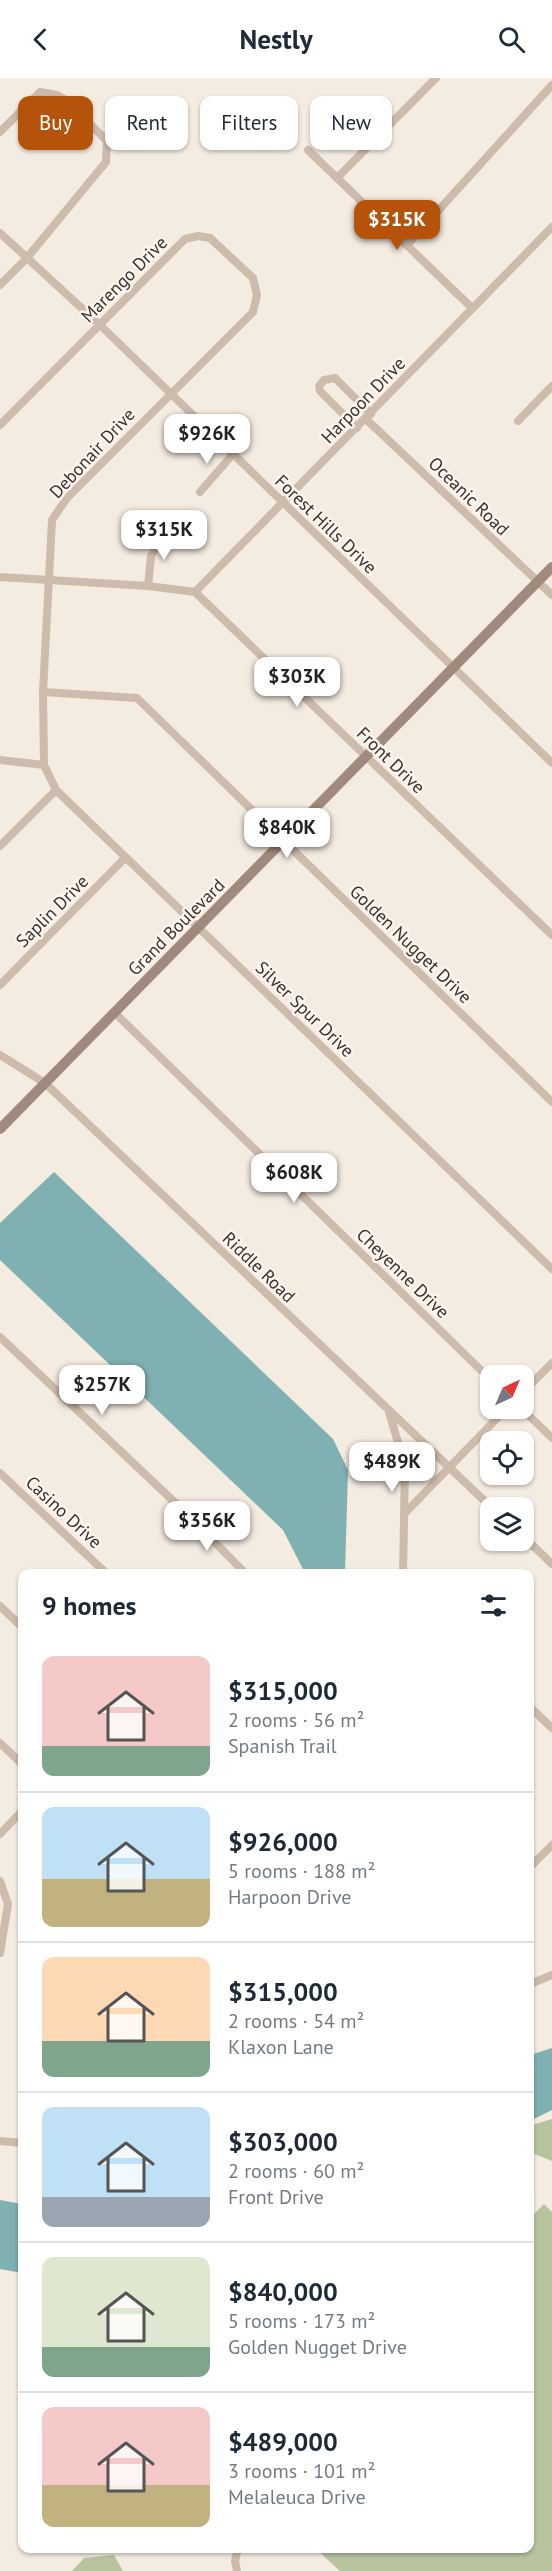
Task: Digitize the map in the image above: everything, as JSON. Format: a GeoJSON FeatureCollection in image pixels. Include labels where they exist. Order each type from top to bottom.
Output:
{"type":"FeatureCollection","features":[{"type":"Feature","properties":{"kind":"street"},"geometry":{"type":"LineString","coordinates":[[338,177],[436,78]]}},
{"type":"Feature","properties":{"kind":"street"},"geometry":{"type":"LineString","coordinates":[[408,244],[552,85]]}},
{"type":"Feature","properties":{"kind":"street"},"geometry":{"type":"LineString","coordinates":[[0,132],[40,92],[57,94],[67,101],[107,141],[106,162],[26,259],[0,285]]}},
{"type":"Feature","properties":{"kind":"street"},"geometry":{"type":"LineString","coordinates":[[308,150],[472,308]]}},
{"type":"Feature","properties":{"kind":"street","name":"Harpoon Drive"},"geometry":{"type":"LineString","coordinates":[[195,592],[552,227]]}},
{"type":"Feature","properties":{"kind":"street","name":"Forest Hills Drive"},"geometry":{"type":"LineString","coordinates":[[0,233],[100,325],[552,763]]}},
{"type":"Feature","properties":{"kind":"street","name":"Marengo Drive"},"geometry":{"type":"LineString","coordinates":[[0,425],[185,239],[198,236],[210,238],[253,278],[258,295],[253,312]]}},
{"type":"Feature","properties":{"kind":"street","name":"Debonair Drive"},"geometry":{"type":"LineString","coordinates":[[44,765],[43,692],[52,520],[67,498],[253,312]]}},
{"type":"Feature","properties":{"kind":"street","name":"Oceanic Road"},"geometry":{"type":"LineString","coordinates":[[357,428],[320,391],[319,386],[324,380],[335,378],[369,416],[552,595]]}},
{"type":"Feature","properties":{"kind":"street"},"geometry":{"type":"LineString","coordinates":[[518,421],[552,386]]}},
{"type":"Feature","properties":{"kind":"street"},"geometry":{"type":"LineString","coordinates":[[200,492],[233,454]]}},
{"type":"Feature","properties":{"kind":"street"},"geometry":{"type":"LineString","coordinates":[[148,586],[151,556],[166,530]]}},
{"type":"Feature","properties":{"kind":"street","name":"Grand Boulevard"},"geometry":{"type":"LineString","coordinates":[[0,1130],[114,1012],[200,928],[453,665],[552,567]]}},
{"type":"Feature","properties":{"kind":"street"},"geometry":{"type":"LineString","coordinates":[[0,577],[148,586],[195,592]]}},
{"type":"Feature","properties":{"kind":"street","name":"Front Drive"},"geometry":{"type":"LineString","coordinates":[[195,592],[552,934]]}},
{"type":"Feature","properties":{"kind":"street","name":"Golden Nugget Drive"},"geometry":{"type":"LineString","coordinates":[[43,692],[136,698],[552,1102]]}},
{"type":"Feature","properties":{"kind":"street"},"geometry":{"type":"LineString","coordinates":[[0,760],[44,765]]}},
{"type":"Feature","properties":{"kind":"street","name":"Silver Spur Drive"},"geometry":{"type":"LineString","coordinates":[[44,765],[56,790],[552,1269]]}},
{"type":"Feature","properties":{"kind":"street"},"geometry":{"type":"LineString","coordinates":[[0,846],[56,790]]}},
{"type":"Feature","properties":{"kind":"street","name":"Saplin Drive"},"geometry":{"type":"LineString","coordinates":[[0,985],[125,858]]}},
{"type":"Feature","properties":{"kind":"street","name":"Cheyenne Drive"},"geometry":{"type":"LineString","coordinates":[[114,1012],[480,1369]]}},
{"type":"Feature","properties":{"kind":"street","name":"Riddle Road"},"geometry":{"type":"LineString","coordinates":[[0,1055],[45,1083],[480,1497]]}},
{"type":"Feature","properties":{"kind":"street"},"geometry":{"type":"LineString","coordinates":[[0,1338],[186,1513],[241,1569]]}},
{"type":"Feature","properties":{"kind":"street"},"geometry":{"type":"LineString","coordinates":[[534,1381],[552,1363]]}},
{"type":"Feature","properties":{"kind":"street"},"geometry":{"type":"LineString","coordinates":[[389,1410],[405,1466],[403,1569]]}},
{"type":"Feature","properties":{"kind":"street"},"geometry":{"type":"LineString","coordinates":[[404,1514],[451,1469],[497,1419]]}},
{"type":"Feature","properties":{"kind":"street"},"geometry":{"type":"LineString","coordinates":[[532,1419],[552,1438]]}},
{"type":"Feature","properties":{"kind":"street","name":"Casino Drive"},"geometry":{"type":"LineString","coordinates":[[0,1473],[102,1569]]}},
{"type":"Feature","properties":{"kind":"street"},"geometry":{"type":"LineString","coordinates":[[534,1547],[552,1564]]}},
{"type":"Feature","properties":{"kind":"street"},"geometry":{"type":"LineString","coordinates":[[0,1606],[18,1623]]}},
{"type":"Feature","properties":{"kind":"street"},"geometry":{"type":"LineString","coordinates":[[534,1711],[552,1728]]}},
{"type":"Feature","properties":{"kind":"street"},"geometry":{"type":"LineString","coordinates":[[0,1743],[18,1760]]}},
{"type":"Feature","properties":{"kind":"street"},"geometry":{"type":"LineString","coordinates":[[0,1834],[18,1815]]}},
{"type":"Feature","properties":{"kind":"street"},"geometry":{"type":"LineString","coordinates":[[534,1863],[552,1845]]}},
{"type":"Feature","properties":{"kind":"street"},"geometry":{"type":"LineString","coordinates":[[0,1881],[3,1884],[8,1904],[0,1953]]}},
{"type":"Feature","properties":{"kind":"street"},"geometry":{"type":"LineString","coordinates":[[534,1982],[552,1975]]}},
{"type":"Feature","properties":{"kind":"street"},"geometry":{"type":"LineString","coordinates":[[0,2141],[18,2143]]}},
{"type":"Feature","properties":{"kind":"street"},"geometry":{"type":"LineString","coordinates":[[237,2553],[235,2561],[237,2571]]}},
{"type":"Feature","properties":{"kind":"green space"},"geometry":{"type":"Polygon","coordinates":[[[552,2119],[552,2161],[534,2154],[535,2124],[552,2119]]]}},
{"type":"Feature","properties":{"kind":"green space"},"geometry":{"type":"Polygon","coordinates":[[[544,2204],[552,2212],[552,2571],[340,2571],[320,2553],[534,2553],[534,2214],[544,2204]]]}},
{"type":"Feature","properties":{"kind":"green space"},"geometry":{"type":"Polygon","coordinates":[[[114,2555],[123,2571],[72,2571],[84,2558],[114,2555]]]}},
{"type":"Feature","properties":{"kind":"water"},"geometry":{"type":"Polygon","coordinates":[[[54,1172],[333,1439],[348,1470],[345,1569],[303,1569],[283,1530],[0,1260],[0,1223],[54,1172]]]}},
{"type":"Feature","properties":{"kind":"water"},"geometry":{"type":"Polygon","coordinates":[[[552,2048],[552,2110],[534,2119],[534,2054],[552,2048]]]}},
{"type":"Feature","properties":{"kind":"water"},"geometry":{"type":"Polygon","coordinates":[[[0,2200],[18,2203],[18,2272],[0,2269],[0,2200]]]}}]}
